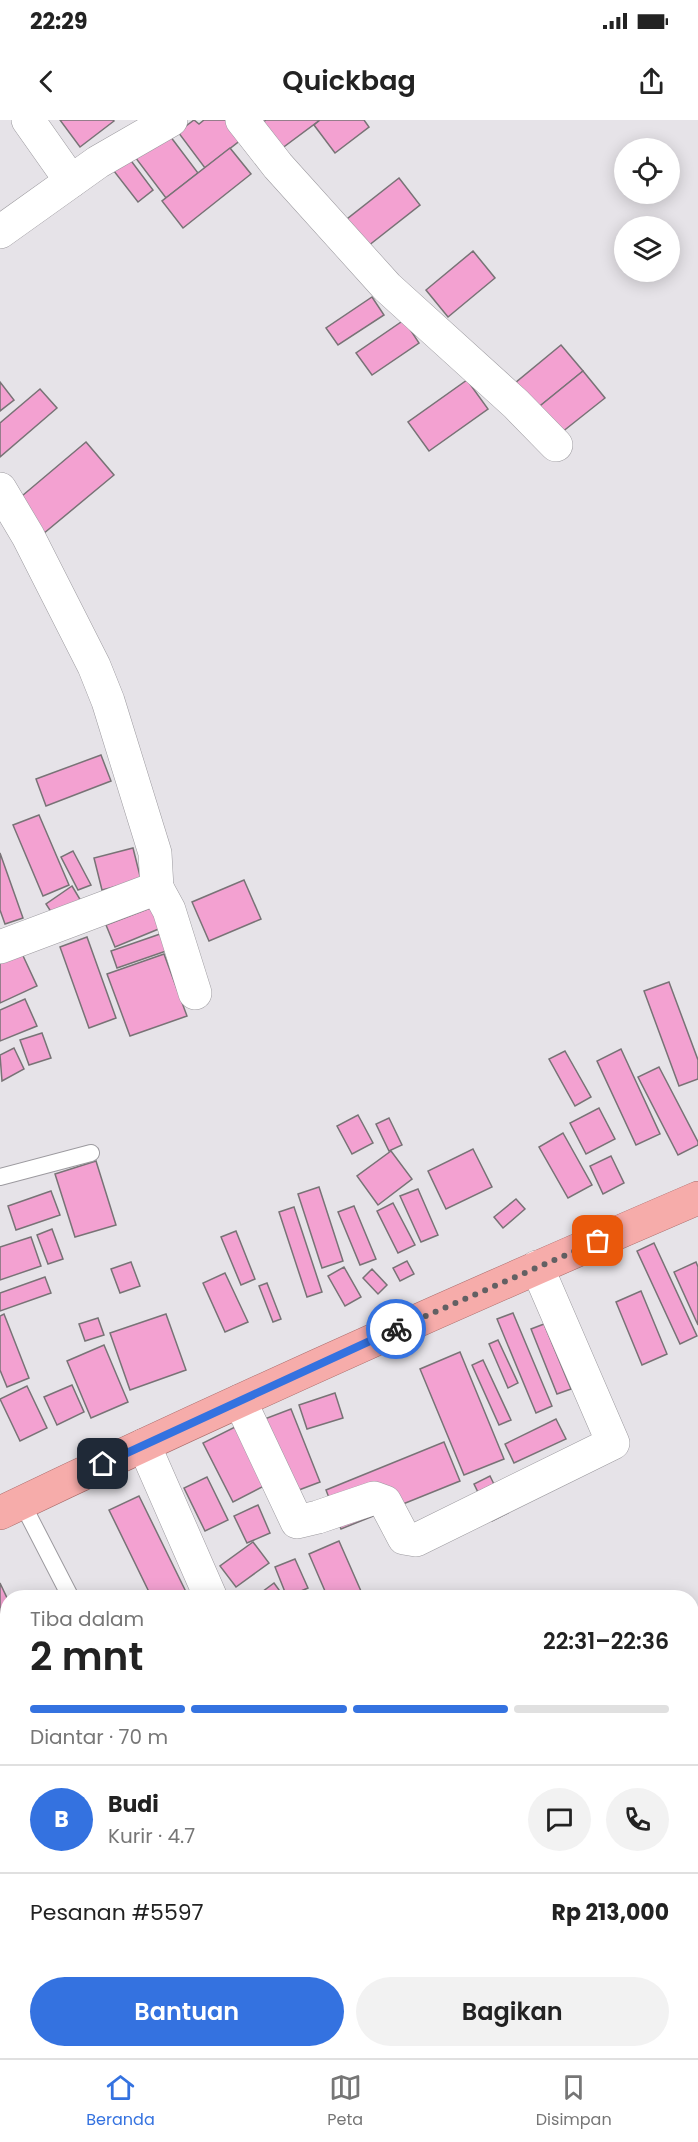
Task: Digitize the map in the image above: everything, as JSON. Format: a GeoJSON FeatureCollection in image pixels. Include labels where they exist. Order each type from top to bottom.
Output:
{"type":"FeatureCollection","features":[{"type":"Feature","properties":{"kind":"highway"},"geometry":{"type":"LineString","coordinates":[[11,1508],[240,1401],[537,1267],[698,1198]]}},
{"type":"Feature","properties":{"kind":"street"},"geometry":{"type":"LineString","coordinates":[[28,120],[71,182]]}},
{"type":"Feature","properties":{"kind":"street"},"geometry":{"type":"LineString","coordinates":[[0,232],[98,162],[171,120]]}},
{"type":"Feature","properties":{"kind":"street"},"geometry":{"type":"LineString","coordinates":[[242,120],[278,166],[387,287],[516,404],[556,445]]}},
{"type":"Feature","properties":{"kind":"street"},"geometry":{"type":"LineString","coordinates":[[0,489],[28,536],[98,675],[155,853],[157,888],[169,910],[195,993]]}},
{"type":"Feature","properties":{"kind":"street"},"geometry":{"type":"LineString","coordinates":[[0,947],[157,888]]}},
{"type":"Feature","properties":{"kind":"street"},"geometry":{"type":"LineString","coordinates":[[240,1401],[297,1522],[374,1498],[385,1503],[404,1538],[416,1540],[613,1443],[537,1267]]}},
{"type":"Feature","properties":{"kind":"street"},"geometry":{"type":"LineString","coordinates":[[144,1445],[207,1590]]}},
{"type":"Feature","properties":{"kind":"lane"},"geometry":{"type":"LineString","coordinates":[[0,1177],[91,1153]]}},
{"type":"Feature","properties":{"kind":"lane"},"geometry":{"type":"LineString","coordinates":[[11,1508],[65,1590]]}},
{"type":"Feature","properties":{"kind":"building"},"geometry":{"type":"Polygon","coordinates":[[[60,120],[113,120],[114,121],[80,147],[60,120]]]}},
{"type":"Feature","properties":{"kind":"building"},"geometry":{"type":"Polygon","coordinates":[[[194,120],[199,124],[204,120],[227,120],[242,139],[205,168],[178,132],[194,120]]]}},
{"type":"Feature","properties":{"kind":"building"},"geometry":{"type":"Polygon","coordinates":[[[266,120],[320,120],[281,149],[262,123],[266,120]]]}},
{"type":"Feature","properties":{"kind":"building"},"geometry":{"type":"Polygon","coordinates":[[[320,120],[364,120],[369,127],[335,153],[314,125],[320,120]]]}},
{"type":"Feature","properties":{"kind":"building"},"geometry":{"type":"Polygon","coordinates":[[[167,132],[198,173],[166,198],[135,157],[167,132]]]}},
{"type":"Feature","properties":{"kind":"building"},"geometry":{"type":"Polygon","coordinates":[[[230,148],[251,174],[183,228],[162,201],[230,148]]]}},
{"type":"Feature","properties":{"kind":"building"},"geometry":{"type":"Polygon","coordinates":[[[126,154],[153,190],[138,202],[110,166],[126,154]]]}},
{"type":"Feature","properties":{"kind":"building"},"geometry":{"type":"Polygon","coordinates":[[[399,178],[420,205],[368,246],[347,219],[399,178]]]}},
{"type":"Feature","properties":{"kind":"building"},"geometry":{"type":"Polygon","coordinates":[[[473,251],[495,278],[448,317],[426,290],[473,251]]]}},
{"type":"Feature","properties":{"kind":"building"},"geometry":{"type":"Polygon","coordinates":[[[372,297],[384,315],[338,345],[326,328],[372,297]]]}},
{"type":"Feature","properties":{"kind":"building"},"geometry":{"type":"Polygon","coordinates":[[[404,320],[419,343],[372,375],[356,353],[404,320]]]}},
{"type":"Feature","properties":{"kind":"building"},"geometry":{"type":"Polygon","coordinates":[[[561,345],[583,371],[530,414],[509,388],[561,345]]]}},
{"type":"Feature","properties":{"kind":"building"},"geometry":{"type":"Polygon","coordinates":[[[583,371],[605,398],[552,440],[530,414],[583,371]]]}},
{"type":"Feature","properties":{"kind":"building"},"geometry":{"type":"Polygon","coordinates":[[[467,380],[488,409],[429,451],[408,422],[467,380]]]}},
{"type":"Feature","properties":{"kind":"building"},"geometry":{"type":"Polygon","coordinates":[[[0,382],[14,400],[0,411],[0,382]]]}},
{"type":"Feature","properties":{"kind":"building"},"geometry":{"type":"Polygon","coordinates":[[[40,389],[57,408],[0,457],[0,423],[40,389]]]}},
{"type":"Feature","properties":{"kind":"building"},"geometry":{"type":"Polygon","coordinates":[[[86,442],[114,475],[43,534],[16,501],[86,442]]]}},
{"type":"Feature","properties":{"kind":"building"},"geometry":{"type":"Polygon","coordinates":[[[101,755],[111,781],[46,806],[36,779],[101,755]]]}},
{"type":"Feature","properties":{"kind":"building"},"geometry":{"type":"Polygon","coordinates":[[[39,815],[69,885],[43,896],[13,825],[39,815]]]}},
{"type":"Feature","properties":{"kind":"building"},"geometry":{"type":"Polygon","coordinates":[[[133,848],[141,880],[102,890],[94,858],[133,848]]]}},
{"type":"Feature","properties":{"kind":"building"},"geometry":{"type":"Polygon","coordinates":[[[73,851],[91,885],[78,890],[61,857],[73,851]]]}},
{"type":"Feature","properties":{"kind":"building"},"geometry":{"type":"Polygon","coordinates":[[[0,853],[23,918],[5,924],[0,910],[0,853]]]}},
{"type":"Feature","properties":{"kind":"building"},"geometry":{"type":"Polygon","coordinates":[[[244,880],[261,919],[209,941],[192,902],[244,880]]]}},
{"type":"Feature","properties":{"kind":"building"},"geometry":{"type":"Polygon","coordinates":[[[72,886],[81,901],[55,918],[46,904],[72,886]]]}},
{"type":"Feature","properties":{"kind":"building"},"geometry":{"type":"Polygon","coordinates":[[[153,907],[161,928],[115,947],[106,925],[153,907]]]}},
{"type":"Feature","properties":{"kind":"building"},"geometry":{"type":"Polygon","coordinates":[[[163,933],[169,950],[117,968],[111,951],[163,933]]]}},
{"type":"Feature","properties":{"kind":"building"},"geometry":{"type":"Polygon","coordinates":[[[87,937],[116,1018],[89,1028],[60,947],[87,937]]]}},
{"type":"Feature","properties":{"kind":"building"},"geometry":{"type":"Polygon","coordinates":[[[18,945],[37,986],[0,1003],[0,953],[18,945]]]}},
{"type":"Feature","properties":{"kind":"building"},"geometry":{"type":"Polygon","coordinates":[[[164,954],[187,1016],[130,1036],[107,974],[164,954]]]}},
{"type":"Feature","properties":{"kind":"building"},"geometry":{"type":"Polygon","coordinates":[[[669,982],[698,1060],[698,1079],[679,1086],[644,991],[669,982]]]}},
{"type":"Feature","properties":{"kind":"building"},"geometry":{"type":"Polygon","coordinates":[[[25,999],[37,1026],[0,1041],[0,1010],[25,999]]]}},
{"type":"Feature","properties":{"kind":"building"},"geometry":{"type":"Polygon","coordinates":[[[42,1033],[51,1058],[29,1065],[20,1040],[42,1033]]]}},
{"type":"Feature","properties":{"kind":"building"},"geometry":{"type":"Polygon","coordinates":[[[14,1048],[24,1069],[2,1081],[0,1055],[14,1048]]]}},
{"type":"Feature","properties":{"kind":"building"},"geometry":{"type":"Polygon","coordinates":[[[621,1049],[660,1134],[636,1145],[597,1061],[621,1049]]]}},
{"type":"Feature","properties":{"kind":"building"},"geometry":{"type":"Polygon","coordinates":[[[565,1051],[591,1097],[575,1106],[549,1059],[565,1051]]]}},
{"type":"Feature","properties":{"kind":"building"},"geometry":{"type":"Polygon","coordinates":[[[659,1067],[698,1142],[698,1145],[678,1155],[638,1077],[659,1067]]]}},
{"type":"Feature","properties":{"kind":"building"},"geometry":{"type":"Polygon","coordinates":[[[599,1108],[615,1139],[586,1154],[570,1123],[599,1108]]]}},
{"type":"Feature","properties":{"kind":"building"},"geometry":{"type":"Polygon","coordinates":[[[358,1115],[373,1143],[352,1154],[337,1126],[358,1115]]]}},
{"type":"Feature","properties":{"kind":"building"},"geometry":{"type":"Polygon","coordinates":[[[389,1118],[402,1145],[389,1151],[376,1124],[389,1118]]]}},
{"type":"Feature","properties":{"kind":"building"},"geometry":{"type":"Polygon","coordinates":[[[563,1133],[592,1185],[568,1198],[539,1147],[563,1133]]]}},
{"type":"Feature","properties":{"kind":"building"},"geometry":{"type":"Polygon","coordinates":[[[473,1149],[492,1187],[446,1209],[428,1171],[473,1149]]]}},
{"type":"Feature","properties":{"kind":"building"},"geometry":{"type":"Polygon","coordinates":[[[391,1151],[412,1179],[378,1205],[357,1176],[391,1151]]]}},
{"type":"Feature","properties":{"kind":"building"},"geometry":{"type":"Polygon","coordinates":[[[611,1156],[624,1183],[603,1194],[590,1166],[611,1156]]]}},
{"type":"Feature","properties":{"kind":"building"},"geometry":{"type":"Polygon","coordinates":[[[96,1161],[116,1225],[75,1237],[55,1174],[96,1161]]]}},
{"type":"Feature","properties":{"kind":"building"},"geometry":{"type":"Polygon","coordinates":[[[319,1187],[343,1261],[322,1268],[298,1194],[319,1187]]]}},
{"type":"Feature","properties":{"kind":"building"},"geometry":{"type":"Polygon","coordinates":[[[418,1189],[438,1235],[421,1242],[400,1196],[418,1189]]]}},
{"type":"Feature","properties":{"kind":"building"},"geometry":{"type":"Polygon","coordinates":[[[51,1191],[60,1215],[16,1230],[8,1206],[51,1191]]]}},
{"type":"Feature","properties":{"kind":"building"},"geometry":{"type":"Polygon","coordinates":[[[516,1199],[525,1209],[503,1228],[494,1217],[516,1199]]]}},
{"type":"Feature","properties":{"kind":"building"},"geometry":{"type":"Polygon","coordinates":[[[393,1203],[415,1245],[398,1253],[377,1211],[393,1203]]]}},
{"type":"Feature","properties":{"kind":"building"},"geometry":{"type":"Polygon","coordinates":[[[354,1206],[376,1259],[360,1265],[338,1212],[354,1206]]]}},
{"type":"Feature","properties":{"kind":"building"},"geometry":{"type":"Polygon","coordinates":[[[294,1207],[322,1292],[307,1297],[279,1212],[294,1207]]]}},
{"type":"Feature","properties":{"kind":"building"},"geometry":{"type":"Polygon","coordinates":[[[52,1229],[63,1259],[48,1264],[37,1235],[52,1229]]]}},
{"type":"Feature","properties":{"kind":"building"},"geometry":{"type":"Polygon","coordinates":[[[236,1231],[255,1279],[241,1285],[221,1237],[236,1231]]]}},
{"type":"Feature","properties":{"kind":"building"},"geometry":{"type":"Polygon","coordinates":[[[31,1237],[41,1266],[0,1280],[0,1247],[31,1237]]]}},
{"type":"Feature","properties":{"kind":"building"},"geometry":{"type":"Polygon","coordinates":[[[654,1243],[697,1336],[680,1344],[637,1251],[654,1243]]]}},
{"type":"Feature","properties":{"kind":"building"},"geometry":{"type":"Polygon","coordinates":[[[407,1261],[414,1274],[400,1281],[393,1268],[407,1261]]]}},
{"type":"Feature","properties":{"kind":"building"},"geometry":{"type":"Polygon","coordinates":[[[131,1262],[140,1286],[120,1293],[111,1269],[131,1262]]]}},
{"type":"Feature","properties":{"kind":"building"},"geometry":{"type":"Polygon","coordinates":[[[696,1262],[698,1267],[698,1325],[674,1272],[696,1262]]]}},
{"type":"Feature","properties":{"kind":"building"},"geometry":{"type":"Polygon","coordinates":[[[344,1267],[361,1297],[345,1306],[328,1276],[344,1267]]]}},
{"type":"Feature","properties":{"kind":"building"},"geometry":{"type":"Polygon","coordinates":[[[372,1269],[387,1285],[378,1294],[363,1278],[372,1269]]]}},
{"type":"Feature","properties":{"kind":"building"},"geometry":{"type":"Polygon","coordinates":[[[225,1273],[248,1322],[225,1332],[203,1283],[225,1273]]]}},
{"type":"Feature","properties":{"kind":"building"},"geometry":{"type":"Polygon","coordinates":[[[45,1277],[51,1293],[0,1311],[0,1293],[45,1277]]]}},
{"type":"Feature","properties":{"kind":"building"},"geometry":{"type":"Polygon","coordinates":[[[267,1283],[281,1319],[273,1322],[259,1286],[267,1283]]]}},
{"type":"Feature","properties":{"kind":"building"},"geometry":{"type":"Polygon","coordinates":[[[641,1291],[667,1354],[642,1365],[616,1302],[641,1291]]]}},
{"type":"Feature","properties":{"kind":"building"},"geometry":{"type":"Polygon","coordinates":[[[513,1313],[552,1406],[536,1413],[497,1319],[513,1313]]]}},
{"type":"Feature","properties":{"kind":"building"},"geometry":{"type":"Polygon","coordinates":[[[4,1314],[29,1378],[7,1387],[0,1370],[0,1316],[4,1314]]]}},
{"type":"Feature","properties":{"kind":"building"},"geometry":{"type":"Polygon","coordinates":[[[166,1314],[186,1370],[130,1390],[110,1333],[166,1314]]]}},
{"type":"Feature","properties":{"kind":"building"},"geometry":{"type":"Polygon","coordinates":[[[98,1318],[104,1335],[85,1341],[79,1324],[98,1318]]]}},
{"type":"Feature","properties":{"kind":"building"},"geometry":{"type":"Polygon","coordinates":[[[544,1324],[571,1389],[557,1394],[531,1329],[544,1324]]]}},
{"type":"Feature","properties":{"kind":"building"},"geometry":{"type":"Polygon","coordinates":[[[498,1340],[518,1383],[508,1388],[489,1344],[498,1340]]]}},
{"type":"Feature","properties":{"kind":"building"},"geometry":{"type":"Polygon","coordinates":[[[104,1345],[128,1402],[91,1418],[67,1361],[104,1345]]]}},
{"type":"Feature","properties":{"kind":"building"},"geometry":{"type":"Polygon","coordinates":[[[460,1352],[504,1459],[464,1475],[420,1369],[460,1352]]]}},
{"type":"Feature","properties":{"kind":"building"},"geometry":{"type":"Polygon","coordinates":[[[483,1360],[511,1420],[499,1425],[472,1365],[483,1360]]]}},
{"type":"Feature","properties":{"kind":"building"},"geometry":{"type":"Polygon","coordinates":[[[72,1385],[84,1412],[57,1425],[44,1397],[72,1385]]]}},
{"type":"Feature","properties":{"kind":"building"},"geometry":{"type":"Polygon","coordinates":[[[27,1386],[47,1428],[20,1441],[0,1399],[27,1386]]]}},
{"type":"Feature","properties":{"kind":"building"},"geometry":{"type":"Polygon","coordinates":[[[335,1393],[343,1418],[307,1429],[299,1405],[335,1393]]]}},
{"type":"Feature","properties":{"kind":"building"},"geometry":{"type":"Polygon","coordinates":[[[291,1409],[320,1482],[283,1496],[254,1423],[291,1409]]]}},
{"type":"Feature","properties":{"kind":"building"},"geometry":{"type":"Polygon","coordinates":[[[556,1419],[566,1439],[514,1463],[505,1444],[556,1419]]]}},
{"type":"Feature","properties":{"kind":"building"},"geometry":{"type":"Polygon","coordinates":[[[237,1426],[266,1485],[233,1502],[203,1443],[237,1426]]]}},
{"type":"Feature","properties":{"kind":"building"},"geometry":{"type":"Polygon","coordinates":[[[444,1442],[460,1481],[341,1529],[326,1490],[444,1442]]]}},
{"type":"Feature","properties":{"kind":"building"},"geometry":{"type":"Polygon","coordinates":[[[490,1476],[508,1513],[492,1521],[474,1484],[490,1476]]]}},
{"type":"Feature","properties":{"kind":"building"},"geometry":{"type":"Polygon","coordinates":[[[207,1477],[228,1520],[205,1531],[184,1488],[207,1477]]]}},
{"type":"Feature","properties":{"kind":"building"},"geometry":{"type":"Polygon","coordinates":[[[139,1496],[185,1590],[148,1590],[109,1510],[139,1496]]]}},
{"type":"Feature","properties":{"kind":"building"},"geometry":{"type":"Polygon","coordinates":[[[258,1505],[270,1533],[247,1543],[234,1516],[258,1505]]]}},
{"type":"Feature","properties":{"kind":"building"},"geometry":{"type":"Polygon","coordinates":[[[339,1541],[360,1590],[325,1590],[309,1554],[339,1541]]]}},
{"type":"Feature","properties":{"kind":"building"},"geometry":{"type":"Polygon","coordinates":[[[253,1542],[269,1563],[236,1587],[220,1566],[253,1542]]]}},
{"type":"Feature","properties":{"kind":"building"},"geometry":{"type":"Polygon","coordinates":[[[295,1559],[308,1588],[284,1590],[275,1567],[295,1559]]]}},
{"type":"Feature","properties":{"kind":"building"},"geometry":{"type":"Polygon","coordinates":[[[274,1583],[279,1590],[265,1590],[274,1583]]]}},
{"type":"Feature","properties":{"kind":"way so far"},"geometry":{"type":"LineString","coordinates":[[396,1329],[598,1241]]}},
{"type":"Feature","properties":{"kind":"route"},"geometry":{"type":"LineString","coordinates":[[103,1464],[396,1329]]}}]}
